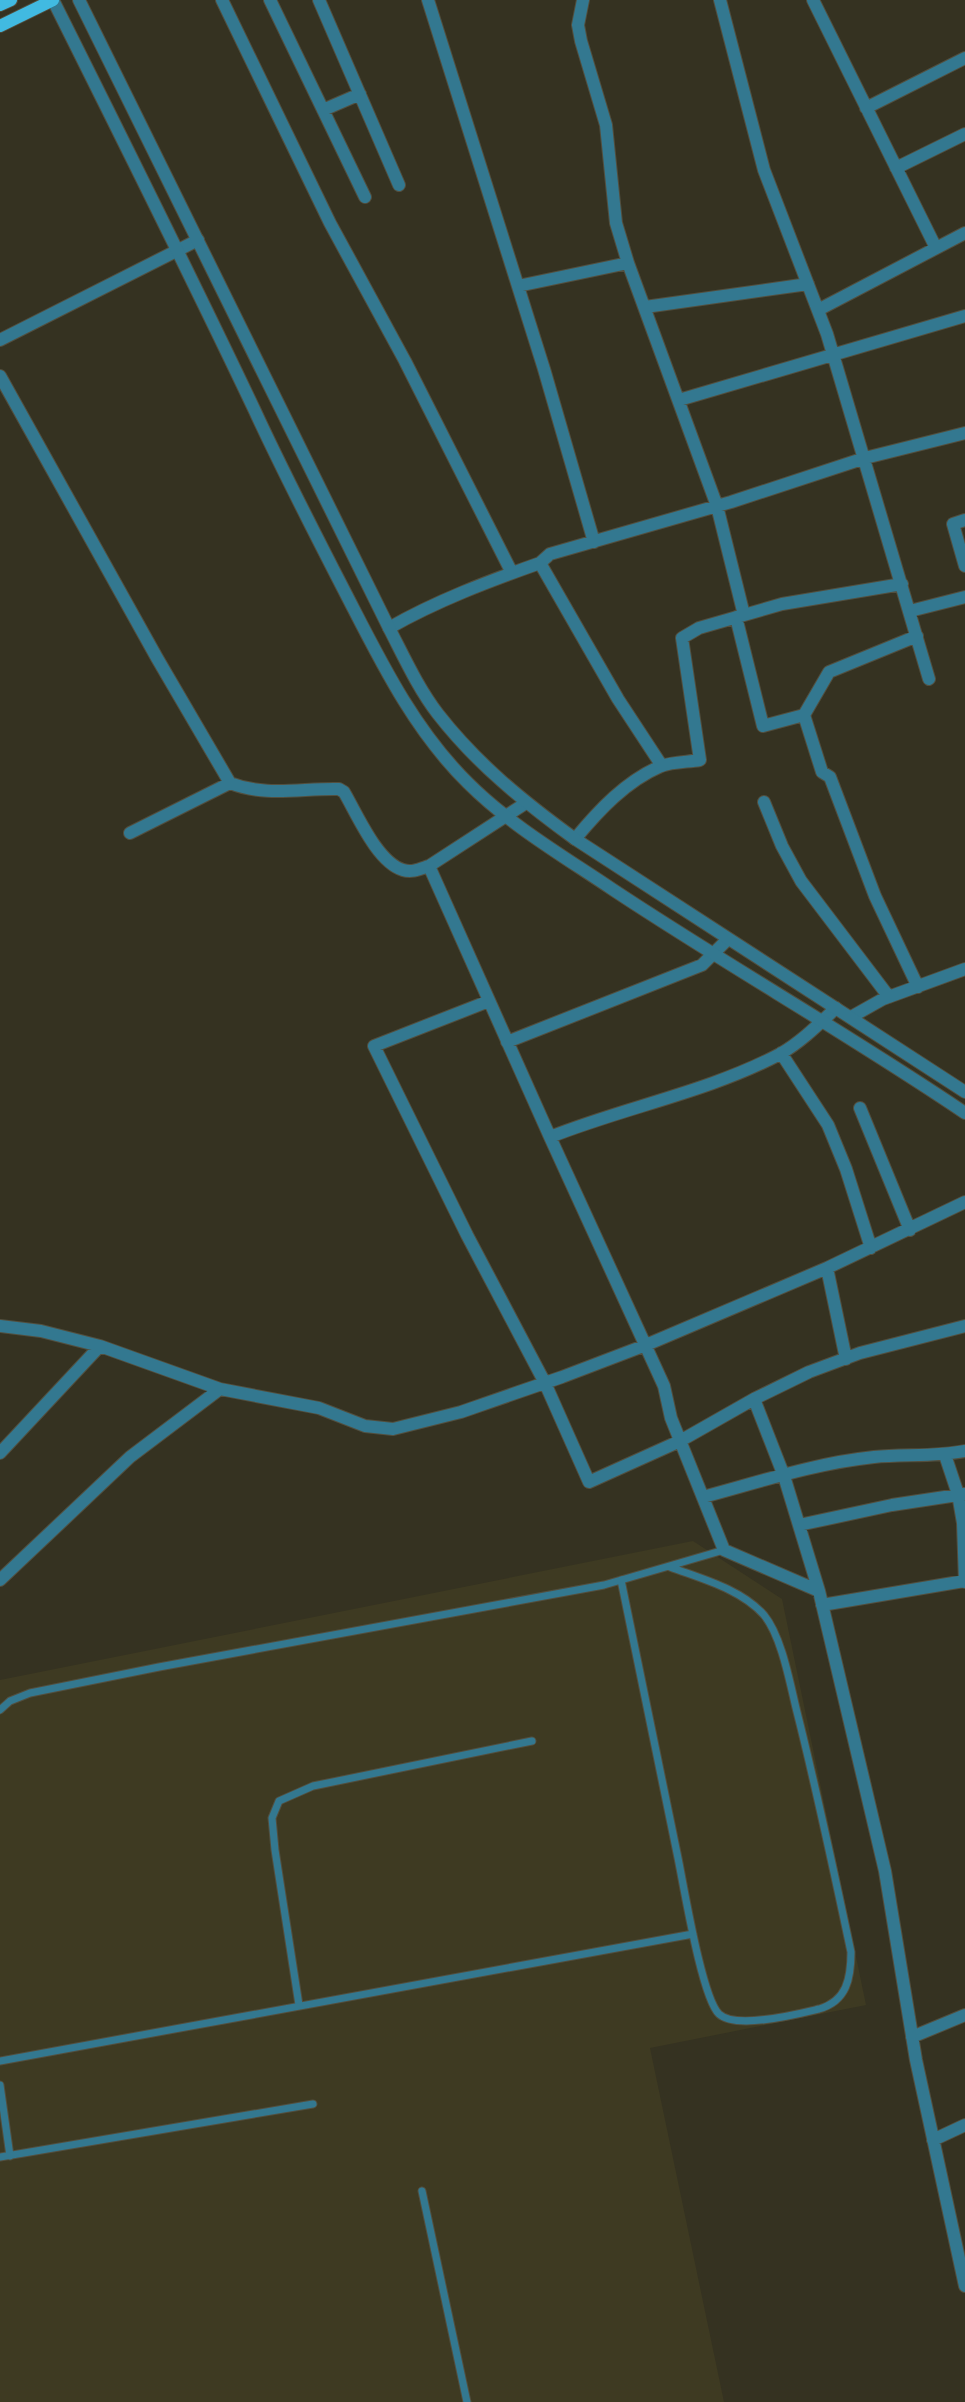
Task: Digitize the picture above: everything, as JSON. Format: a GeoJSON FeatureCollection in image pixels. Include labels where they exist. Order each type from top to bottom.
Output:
{"type":"FeatureCollection","features":[{"type":"Feature","properties":{"kind":"main road"},"geometry":{"type":"LineString","coordinates":[[0,5],[11,0]]}},
{"type":"Feature","properties":{"kind":"main road"},"geometry":{"type":"LineString","coordinates":[[0,26],[53,0]]}},
{"type":"Feature","properties":{"kind":"street"},"geometry":{"type":"LineString","coordinates":[[53,0],[178,250],[290,487],[404,703],[429,738],[467,782],[505,817],[658,920],[822,1021],[965,1113]]}},
{"type":"Feature","properties":{"kind":"street"},"geometry":{"type":"LineString","coordinates":[[79,0],[389,628],[437,712],[475,758],[526,803],[575,839],[965,1092]]}},
{"type":"Feature","properties":{"kind":"street"},"geometry":{"type":"LineString","coordinates":[[222,0],[330,223],[405,361],[512,573]]}},
{"type":"Feature","properties":{"kind":"street"},"geometry":{"type":"LineString","coordinates":[[270,0],[365,197]]}},
{"type":"Feature","properties":{"kind":"street"},"geometry":{"type":"LineString","coordinates":[[319,0],[399,185]]}},
{"type":"Feature","properties":{"kind":"street"},"geometry":{"type":"LineString","coordinates":[[428,0],[518,286],[594,542]]}},
{"type":"Feature","properties":{"kind":"street"},"geometry":{"type":"LineString","coordinates":[[583,0],[578,25],[606,125],[616,223],[628,263],[717,506],[763,726],[804,715],[829,672],[917,636]]}},
{"type":"Feature","properties":{"kind":"street"},"geometry":{"type":"LineString","coordinates":[[720,0],[764,170],[833,354],[929,678]]}},
{"type":"Feature","properties":{"kind":"street"},"geometry":{"type":"LineString","coordinates":[[813,0],[936,248]]}},
{"type":"Feature","properties":{"kind":"street"},"geometry":{"type":"LineString","coordinates":[[866,108],[965,58]]}},
{"type":"Feature","properties":{"kind":"street"},"geometry":{"type":"LineString","coordinates":[[323,110],[360,94]]}},
{"type":"Feature","properties":{"kind":"street"},"geometry":{"type":"LineString","coordinates":[[896,168],[965,134]]}},
{"type":"Feature","properties":{"kind":"street"},"geometry":{"type":"LineString","coordinates":[[818,310],[965,233]]}},
{"type":"Feature","properties":{"kind":"street"},"geometry":{"type":"LineString","coordinates":[[0,340],[198,240]]}},
{"type":"Feature","properties":{"kind":"street"},"geometry":{"type":"LineString","coordinates":[[518,286],[628,263]]}},
{"type":"Feature","properties":{"kind":"street"},"geometry":{"type":"LineString","coordinates":[[645,307],[808,284]]}},
{"type":"Feature","properties":{"kind":"street"},"geometry":{"type":"LineString","coordinates":[[679,400],[965,316]]}},
{"type":"Feature","properties":{"kind":"street"},"geometry":{"type":"LineString","coordinates":[[0,376],[157,658],[230,783]]}},
{"type":"Feature","properties":{"kind":"street"},"geometry":{"type":"LineString","coordinates":[[389,628],[410,616],[512,573],[540,564],[550,554],[717,506],[865,458],[965,433]]}},
{"type":"Feature","properties":{"kind":"street"},"geometry":{"type":"LineString","coordinates":[[965,520],[953,524],[965,566]]}},
{"type":"Feature","properties":{"kind":"street"},"geometry":{"type":"LineString","coordinates":[[540,564],[618,699],[662,766]]}},
{"type":"Feature","properties":{"kind":"street"},"geometry":{"type":"LineString","coordinates":[[575,839],[598,811],[629,785],[662,766],[700,760],[682,638],[699,628],[782,604],[902,584]]}},
{"type":"Feature","properties":{"kind":"street"},"geometry":{"type":"LineString","coordinates":[[910,612],[965,597]]}},
{"type":"Feature","properties":{"kind":"street"},"geometry":{"type":"LineString","coordinates":[[804,715],[822,772],[830,777],[875,896],[918,986]]}},
{"type":"Feature","properties":{"kind":"street"},"geometry":{"type":"LineString","coordinates":[[130,833],[230,783],[255,790],[271,791],[339,789],[344,792],[377,848],[393,865],[404,871],[415,871],[429,866],[526,803]]}},
{"type":"Feature","properties":{"kind":"street"},"geometry":{"type":"LineString","coordinates":[[764,802],[782,846],[801,881],[889,997]]}},
{"type":"Feature","properties":{"kind":"street"},"geometry":{"type":"LineString","coordinates":[[429,866],[664,1386],[670,1418],[724,1550],[819,1591]]}},
{"type":"Feature","properties":{"kind":"street"},"geometry":{"type":"LineString","coordinates":[[507,1042],[702,965],[728,939]]}},
{"type":"Feature","properties":{"kind":"street"},"geometry":{"type":"LineString","coordinates":[[851,1017],[889,997],[965,970]]}},
{"type":"Feature","properties":{"kind":"street"},"geometry":{"type":"LineString","coordinates":[[489,1000],[374,1046],[467,1235],[545,1383],[589,1482],[680,1441],[754,1399],[809,1372],[846,1359],[965,1326]]}},
{"type":"Feature","properties":{"kind":"street"},"geometry":{"type":"LineString","coordinates":[[550,1136],[588,1121],[698,1089],[781,1053],[836,1008]]}},
{"type":"Feature","properties":{"kind":"street"},"geometry":{"type":"LineString","coordinates":[[781,1053],[828,1125],[846,1169],[871,1248]]}},
{"type":"Feature","properties":{"kind":"street"},"geometry":{"type":"LineString","coordinates":[[860,1108],[910,1230]]}},
{"type":"Feature","properties":{"kind":"street"},"geometry":{"type":"LineString","coordinates":[[0,1326],[41,1331],[100,1346],[220,1389],[310,1406],[365,1426],[393,1429],[461,1412],[646,1345],[827,1268],[910,1230],[965,1202]]}},
{"type":"Feature","properties":{"kind":"street"},"geometry":{"type":"LineString","coordinates":[[827,1268],[846,1359]]}},
{"type":"Feature","properties":{"kind":"street"},"geometry":{"type":"LineString","coordinates":[[0,1453],[100,1346]]}},
{"type":"Feature","properties":{"kind":"street"},"geometry":{"type":"LineString","coordinates":[[0,1580],[130,1457],[220,1389]]}},
{"type":"Feature","properties":{"kind":"street"},"geometry":{"type":"LineString","coordinates":[[754,1399],[784,1476],[819,1591],[885,1871],[912,2037],[965,2286]]}},
{"type":"Feature","properties":{"kind":"street"},"geometry":{"type":"LineString","coordinates":[[703,1497],[784,1476],[874,1457],[945,1455],[965,1451]]}},
{"type":"Feature","properties":{"kind":"street"},"geometry":{"type":"LineString","coordinates":[[822,1604],[965,1581],[961,1494],[945,1455]]}},
{"type":"Feature","properties":{"kind":"street"},"geometry":{"type":"LineString","coordinates":[[799,1525],[892,1505],[961,1494]]}},
{"type":"Feature","properties":{"kind":"street"},"geometry":{"type":"LineString","coordinates":[[912,2037],[965,2015]]}},
{"type":"Feature","properties":{"kind":"street"},"geometry":{"type":"LineString","coordinates":[[933,2140],[965,2125]]}},
{"type":"Feature","properties":{"kind":"lane"},"geometry":{"type":"LineString","coordinates":[[0,1710],[10,1701],[48,1690],[621,1580],[724,1550]]}},
{"type":"Feature","properties":{"kind":"lane"},"geometry":{"type":"LineString","coordinates":[[621,1580],[693,1934],[710,1999],[719,2014],[729,2020],[746,2021],[781,2017],[824,2007],[840,1998],[848,1985],[851,1971],[851,1952],[815,1783],[790,1680],[775,1635],[764,1616],[749,1602],[722,1587],[670,1567]]}},
{"type":"Feature","properties":{"kind":"lane"},"geometry":{"type":"LineString","coordinates":[[299,2005],[275,1850],[272,1818],[279,1801],[313,1786],[532,1741]]}},
{"type":"Feature","properties":{"kind":"lane"},"geometry":{"type":"LineString","coordinates":[[0,2061],[693,1934]]}},
{"type":"Feature","properties":{"kind":"lane"},"geometry":{"type":"LineString","coordinates":[[0,2085],[10,2156]]}},
{"type":"Feature","properties":{"kind":"lane"},"geometry":{"type":"LineString","coordinates":[[0,2157],[313,2104]]}},
{"type":"Feature","properties":{"kind":"lane"},"geometry":{"type":"LineString","coordinates":[[422,2192],[466,2402]]}},
{"type":"Feature","properties":{"kind":"shaded area"},"geometry":{"type":"Polygon","coordinates":[[[693,1541],[782,1599],[866,2005],[650,2048],[724,2402],[0,2402],[0,1680],[693,1541]]]}}]}
